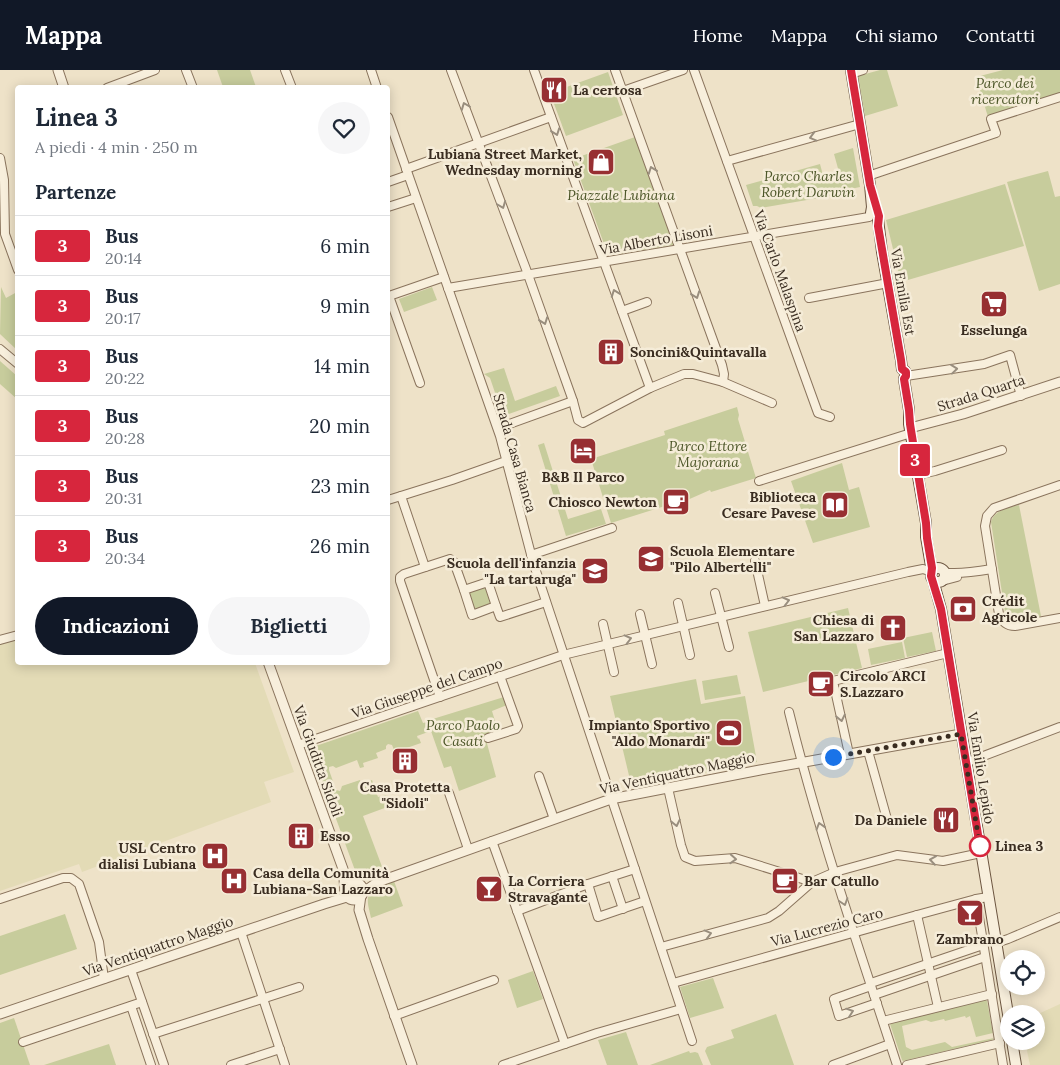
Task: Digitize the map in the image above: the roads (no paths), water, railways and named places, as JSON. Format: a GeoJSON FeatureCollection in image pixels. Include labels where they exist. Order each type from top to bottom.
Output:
{"type":"FeatureCollection","features":[{"type":"Feature","properties":{"kind":"main road","name":"Via Emilia Est"},"geometry":{"type":"LineString","coordinates":[[851,72],[869,181],[883,284],[902,375]]}},
{"type":"Feature","properties":{"kind":"main road","name":"Via Emilia Est"},"geometry":{"type":"LineString","coordinates":[[873,217],[882,252],[902,375],[905,409],[910,429]]}},
{"type":"Feature","properties":{"kind":"main road","name":"Via Emilio Lepido"},"geometry":{"type":"LineString","coordinates":[[910,429],[926,523],[937,563],[941,609],[1006,1005]]}},
{"type":"Feature","properties":{"kind":"main road"},"geometry":{"type":"LineString","coordinates":[[1014,1050],[1016,1065]]}},
{"type":"Feature","properties":{"kind":"street"},"geometry":{"type":"LineString","coordinates":[[53,70],[58,85]]}},
{"type":"Feature","properties":{"kind":"street"},"geometry":{"type":"LineString","coordinates":[[58,70],[63,85]]}},
{"type":"Feature","properties":{"kind":"street"},"geometry":{"type":"LineString","coordinates":[[127,84],[155,70]]}},
{"type":"Feature","properties":{"kind":"street"},"geometry":{"type":"LineString","coordinates":[[186,70],[191,85]]}},
{"type":"Feature","properties":{"kind":"street"},"geometry":{"type":"LineString","coordinates":[[285,70],[291,85]]}},
{"type":"Feature","properties":{"kind":"street"},"geometry":{"type":"LineString","coordinates":[[371,70],[376,85]]}},
{"type":"Feature","properties":{"kind":"street"},"geometry":{"type":"LineString","coordinates":[[451,70],[528,275],[580,422],[586,422],[650,388],[684,374],[693,374],[723,382],[772,403]]}},
{"type":"Feature","properties":{"kind":"street"},"geometry":{"type":"LineString","coordinates":[[534,70],[650,388]]}},
{"type":"Feature","properties":{"kind":"street"},"geometry":{"type":"LineString","coordinates":[[615,70],[722,365],[723,382]]}},
{"type":"Feature","properties":{"kind":"street"},"geometry":{"type":"LineString","coordinates":[[623,91],[683,70]]}},
{"type":"Feature","properties":{"kind":"street","name":"Via Carlo Malaspina"},"geometry":{"type":"LineString","coordinates":[[694,70],[818,413],[830,417]]}},
{"type":"Feature","properties":{"kind":"street","name":"Via Emilia Est"},"geometry":{"type":"LineString","coordinates":[[851,72],[863,70]]}},
{"type":"Feature","properties":{"kind":"street"},"geometry":{"type":"LineString","coordinates":[[869,181],[996,133],[992,119],[1060,97]]}},
{"type":"Feature","properties":{"kind":"street"},"geometry":{"type":"LineString","coordinates":[[390,181],[478,143],[551,117]]}},
{"type":"Feature","properties":{"kind":"street","name":"Strada Casa Bianca"},"geometry":{"type":"LineString","coordinates":[[390,123],[494,421],[530,555],[692,1041]]}},
{"type":"Feature","properties":{"kind":"street"},"geometry":{"type":"LineString","coordinates":[[727,161],[860,124]]}},
{"type":"Feature","properties":{"kind":"street"},"geometry":{"type":"LineString","coordinates":[[0,158],[4,180],[5,234],[15,262]]}},
{"type":"Feature","properties":{"kind":"street"},"geometry":{"type":"LineString","coordinates":[[390,206],[416,198]]}},
{"type":"Feature","properties":{"kind":"street","name":"Via Alberto Lisoni"},"geometry":{"type":"LineString","coordinates":[[448,288],[873,217]]}},
{"type":"Feature","properties":{"kind":"street"},"geometry":{"type":"LineString","coordinates":[[390,296],[444,277]]}},
{"type":"Feature","properties":{"kind":"street","name":"Via Emilia Est"},"geometry":{"type":"LineString","coordinates":[[809,298],[883,284]]}},
{"type":"Feature","properties":{"kind":"street"},"geometry":{"type":"LineString","coordinates":[[390,299],[420,383]]}},
{"type":"Feature","properties":{"kind":"street"},"geometry":{"type":"LineString","coordinates":[[622,311],[647,302]]}},
{"type":"Feature","properties":{"kind":"street"},"geometry":{"type":"LineString","coordinates":[[0,348],[15,361]]}},
{"type":"Feature","properties":{"kind":"street"},"geometry":{"type":"LineString","coordinates":[[902,375],[984,364],[1010,355],[1021,396]]}},
{"type":"Feature","properties":{"kind":"street","name":"Strada Quarta"},"geometry":{"type":"LineString","coordinates":[[910,429],[1021,396],[1060,382]]}},
{"type":"Feature","properties":{"kind":"street"},"geometry":{"type":"LineString","coordinates":[[504,426],[573,401]]}},
{"type":"Feature","properties":{"kind":"street"},"geometry":{"type":"LineString","coordinates":[[759,481],[910,429]]}},
{"type":"Feature","properties":{"kind":"street"},"geometry":{"type":"LineString","coordinates":[[918,475],[1002,450]]}},
{"type":"Feature","properties":{"kind":"street"},"geometry":{"type":"LineString","coordinates":[[390,499],[506,461]]}},
{"type":"Feature","properties":{"kind":"street"},"geometry":{"type":"LineString","coordinates":[[1060,485],[996,507],[987,516],[985,528],[999,614],[1002,621],[1006,624],[1017,625],[1060,618]]}},
{"type":"Feature","properties":{"kind":"street"},"geometry":{"type":"LineString","coordinates":[[401,496],[425,567]]}},
{"type":"Feature","properties":{"kind":"street"},"geometry":{"type":"LineString","coordinates":[[530,555],[612,528]]}},
{"type":"Feature","properties":{"kind":"street"},"geometry":{"type":"LineString","coordinates":[[440,697],[400,578],[402,575],[447,559],[452,560],[472,615],[496,606]]}},
{"type":"Feature","properties":{"kind":"street"},"geometry":{"type":"LineString","coordinates":[[755,561],[765,606]]}},
{"type":"Feature","properties":{"kind":"street","name":"Via Giuseppe del Campo"},"geometry":{"type":"LineString","coordinates":[[298,746],[563,655],[912,571],[927,570],[938,575],[992,569]]}},
{"type":"Feature","properties":{"kind":"street"},"geometry":{"type":"LineString","coordinates":[[464,590],[488,582],[500,617],[546,602]]}},
{"type":"Feature","properties":{"kind":"street"},"geometry":{"type":"LineString","coordinates":[[715,593],[729,648]]}},
{"type":"Feature","properties":{"kind":"street"},"geometry":{"type":"LineString","coordinates":[[678,603],[690,656]]}},
{"type":"Feature","properties":{"kind":"street"},"geometry":{"type":"LineString","coordinates":[[640,614],[652,664]]}},
{"type":"Feature","properties":{"kind":"street"},"geometry":{"type":"LineString","coordinates":[[603,624],[614,672]]}},
{"type":"Feature","properties":{"kind":"street"},"geometry":{"type":"LineString","coordinates":[[0,640],[15,636]]}},
{"type":"Feature","properties":{"kind":"street"},"geometry":{"type":"LineString","coordinates":[[849,754],[833,682],[948,653]]}},
{"type":"Feature","properties":{"kind":"street","name":"Via Giuditta Sidoli"},"geometry":{"type":"LineString","coordinates":[[269,665],[343,869],[346,894],[368,940]]}},
{"type":"Feature","properties":{"kind":"street"},"geometry":{"type":"LineString","coordinates":[[488,738],[518,727],[500,676]]}},
{"type":"Feature","properties":{"kind":"street"},"geometry":{"type":"LineString","coordinates":[[789,712],[801,763],[834,872],[897,1065]]}},
{"type":"Feature","properties":{"kind":"street"},"geometry":{"type":"LineString","coordinates":[[966,762],[1060,727]]}},
{"type":"Feature","properties":{"kind":"street","name":"Via Ventiquattro Maggio"},"geometry":{"type":"LineString","coordinates":[[362,894],[378,882],[611,799],[961,734]]}},
{"type":"Feature","properties":{"kind":"street"},"geometry":{"type":"LineString","coordinates":[[868,750],[887,819]]}},
{"type":"Feature","properties":{"kind":"street"},"geometry":{"type":"LineString","coordinates":[[539,776],[554,819]]}},
{"type":"Feature","properties":{"kind":"street"},"geometry":{"type":"LineString","coordinates":[[668,788],[680,845],[685,857],[695,861],[735,858],[812,882]]}},
{"type":"Feature","properties":{"kind":"street"},"geometry":{"type":"LineString","coordinates":[[449,793],[468,849]]}},
{"type":"Feature","properties":{"kind":"street"},"geometry":{"type":"LineString","coordinates":[[492,841],[565,1044]]}},
{"type":"Feature","properties":{"kind":"street"},"geometry":{"type":"LineString","coordinates":[[661,947],[768,918],[779,911],[812,882],[834,872],[897,855],[943,861],[981,853]]}},
{"type":"Feature","properties":{"kind":"street","name":"Via Giuditta Sidoli"},"geometry":{"type":"LineString","coordinates":[[343,869],[362,887],[359,910],[412,1065]]}},
{"type":"Feature","properties":{"kind":"street"},"geometry":{"type":"LineString","coordinates":[[517,911],[588,884],[635,869]]}},
{"type":"Feature","properties":{"kind":"street"},"geometry":{"type":"LineString","coordinates":[[612,876],[623,909]]}},
{"type":"Feature","properties":{"kind":"street"},"geometry":{"type":"LineString","coordinates":[[0,899],[63,878],[71,878],[79,884],[99,942],[104,979]]}},
{"type":"Feature","properties":{"kind":"street","name":"Via Ventiquattro Maggio"},"geometry":{"type":"LineString","coordinates":[[357,883],[378,882]]}},
{"type":"Feature","properties":{"kind":"street"},"geometry":{"type":"LineString","coordinates":[[357,883],[350,883],[346,887],[346,894],[354,900],[362,894]]}},
{"type":"Feature","properties":{"kind":"street"},"geometry":{"type":"LineString","coordinates":[[588,884],[598,918],[645,901]]}},
{"type":"Feature","properties":{"kind":"street","name":"Via Ventiquattro Maggio"},"geometry":{"type":"LineString","coordinates":[[0,1014],[324,904],[346,894]]}},
{"type":"Feature","properties":{"kind":"street","name":"Via Lucrezio Caro"},"geometry":{"type":"LineString","coordinates":[[672,982],[988,897]]}},
{"type":"Feature","properties":{"kind":"street"},"geometry":{"type":"LineString","coordinates":[[907,1065],[1000,1043],[976,899]]}},
{"type":"Feature","properties":{"kind":"street"},"geometry":{"type":"LineString","coordinates":[[917,915],[938,1007]]}},
{"type":"Feature","properties":{"kind":"street"},"geometry":{"type":"LineString","coordinates":[[996,942],[1008,939],[1060,917]]}},
{"type":"Feature","properties":{"kind":"street"},"geometry":{"type":"LineString","coordinates":[[241,932],[285,1065]]}},
{"type":"Feature","properties":{"kind":"street"},"geometry":{"type":"LineString","coordinates":[[877,1003],[839,1016],[834,999],[983,945]]}},
{"type":"Feature","properties":{"kind":"street"},"geometry":{"type":"LineString","coordinates":[[874,995],[985,956]]}},
{"type":"Feature","properties":{"kind":"street"},"geometry":{"type":"LineString","coordinates":[[131,970],[164,1065]]}},
{"type":"Feature","properties":{"kind":"street"},"geometry":{"type":"LineString","coordinates":[[394,1016],[494,980]]}},
{"type":"Feature","properties":{"kind":"street"},"geometry":{"type":"LineString","coordinates":[[153,1034],[299,987]]}},
{"type":"Feature","properties":{"kind":"street"},"geometry":{"type":"LineString","coordinates":[[882,1020],[992,994]]}},
{"type":"Feature","properties":{"kind":"street"},"geometry":{"type":"LineString","coordinates":[[23,1042],[142,1002]]}},
{"type":"Feature","properties":{"kind":"street"},"geometry":{"type":"LineString","coordinates":[[131,1006],[151,1065]]}},
{"type":"Feature","properties":{"kind":"street"},"geometry":{"type":"LineString","coordinates":[[503,1065],[597,1033],[681,1009]]}},
{"type":"Feature","properties":{"kind":"street"},"geometry":{"type":"LineString","coordinates":[[833,1065],[890,1044]]}},
{"type":"Feature","properties":{"kind":"street"},"geometry":{"type":"LineString","coordinates":[[231,1065],[280,1049]]}},
{"type":"Feature","properties":{"kind":"street"},"geometry":{"type":"LineString","coordinates":[[1001,1050],[1003,1065]]}},
{"type":"Feature","properties":{"kind":"place","name":"La certosa"},"geometry":{"type":"Point","coordinates":[554,90]}},
{"type":"Feature","properties":{"kind":"place","name":"Lubiana Street Market, Wednesday morning"},"geometry":{"type":"Point","coordinates":[601,162]}},
{"type":"Feature","properties":{"kind":"place","name":"Esselunga"},"geometry":{"type":"Point","coordinates":[994,304]}},
{"type":"Feature","properties":{"kind":"place","name":"Soncini&Quintavalla"},"geometry":{"type":"Point","coordinates":[611,352]}},
{"type":"Feature","properties":{"kind":"place","name":"B&B Il Parco"},"geometry":{"type":"Point","coordinates":[583,451]}},
{"type":"Feature","properties":{"kind":"place","name":"Chiosco Newton"},"geometry":{"type":"Point","coordinates":[676,502]}},
{"type":"Feature","properties":{"kind":"place","name":"Biblioteca Cesare Pavese"},"geometry":{"type":"Point","coordinates":[835,505]}},
{"type":"Feature","properties":{"kind":"place","name":"Scuola Elementare \"Pilo Albertelli\""},"geometry":{"type":"Point","coordinates":[651,559]}},
{"type":"Feature","properties":{"kind":"place","name":"Scuola dell'infanzia \"La tartaruga\""},"geometry":{"type":"Point","coordinates":[595,571]}},
{"type":"Feature","properties":{"kind":"place","name":"Crédit Agricole"},"geometry":{"type":"Point","coordinates":[963,609]}},
{"type":"Feature","properties":{"kind":"place","name":"Chiesa di San Lazzaro"},"geometry":{"type":"Point","coordinates":[893,628]}},
{"type":"Feature","properties":{"kind":"place","name":"Circolo ARCI S.Lazzaro"},"geometry":{"type":"Point","coordinates":[821,684]}},
{"type":"Feature","properties":{"kind":"place","name":"Impianto Sportivo \"Aldo Monardi\""},"geometry":{"type":"Point","coordinates":[729,733]}},
{"type":"Feature","properties":{"kind":"place","name":"Casa Protetta \"Sidoli\""},"geometry":{"type":"Point","coordinates":[405,761]}},
{"type":"Feature","properties":{"kind":"place","name":"Da Daniele"},"geometry":{"type":"Point","coordinates":[946,820]}},
{"type":"Feature","properties":{"kind":"place","name":"Esso"},"geometry":{"type":"Point","coordinates":[301,836]}},
{"type":"Feature","properties":{"kind":"place","name":"Linea 3"},"geometry":{"type":"Point","coordinates":[980,846]}},
{"type":"Feature","properties":{"kind":"place","name":"USL Centro dialisi Lubiana"},"geometry":{"type":"Point","coordinates":[215,856]}},
{"type":"Feature","properties":{"kind":"place","name":"Casa della Comunità Lubiana-San Lazzaro"},"geometry":{"type":"Point","coordinates":[234,881]}},
{"type":"Feature","properties":{"kind":"place","name":"Bar Catullo"},"geometry":{"type":"Point","coordinates":[785,881]}},
{"type":"Feature","properties":{"kind":"place","name":"La Corriera Stravagante"},"geometry":{"type":"Point","coordinates":[489,889]}},
{"type":"Feature","properties":{"kind":"place","name":"Zambrano"},"geometry":{"type":"Point","coordinates":[970,913]}},
{"type":"Feature","properties":{"kind":"park label","name":"Parco dei ricercatori"},"geometry":{"type":"Point","coordinates":[1005,92]}},
{"type":"Feature","properties":{"kind":"park label","name":"Parco Charles Robert Darwin"},"geometry":{"type":"Point","coordinates":[808,184]}},
{"type":"Feature","properties":{"kind":"park label","name":"Piazzale Lubiana"},"geometry":{"type":"Point","coordinates":[621,195]}},
{"type":"Feature","properties":{"kind":"park label","name":"Parco Ettore Majorana"},"geometry":{"type":"Point","coordinates":[708,454]}},
{"type":"Feature","properties":{"kind":"park label","name":"Parco Paolo Casati"},"geometry":{"type":"Point","coordinates":[463,734]}}]}
